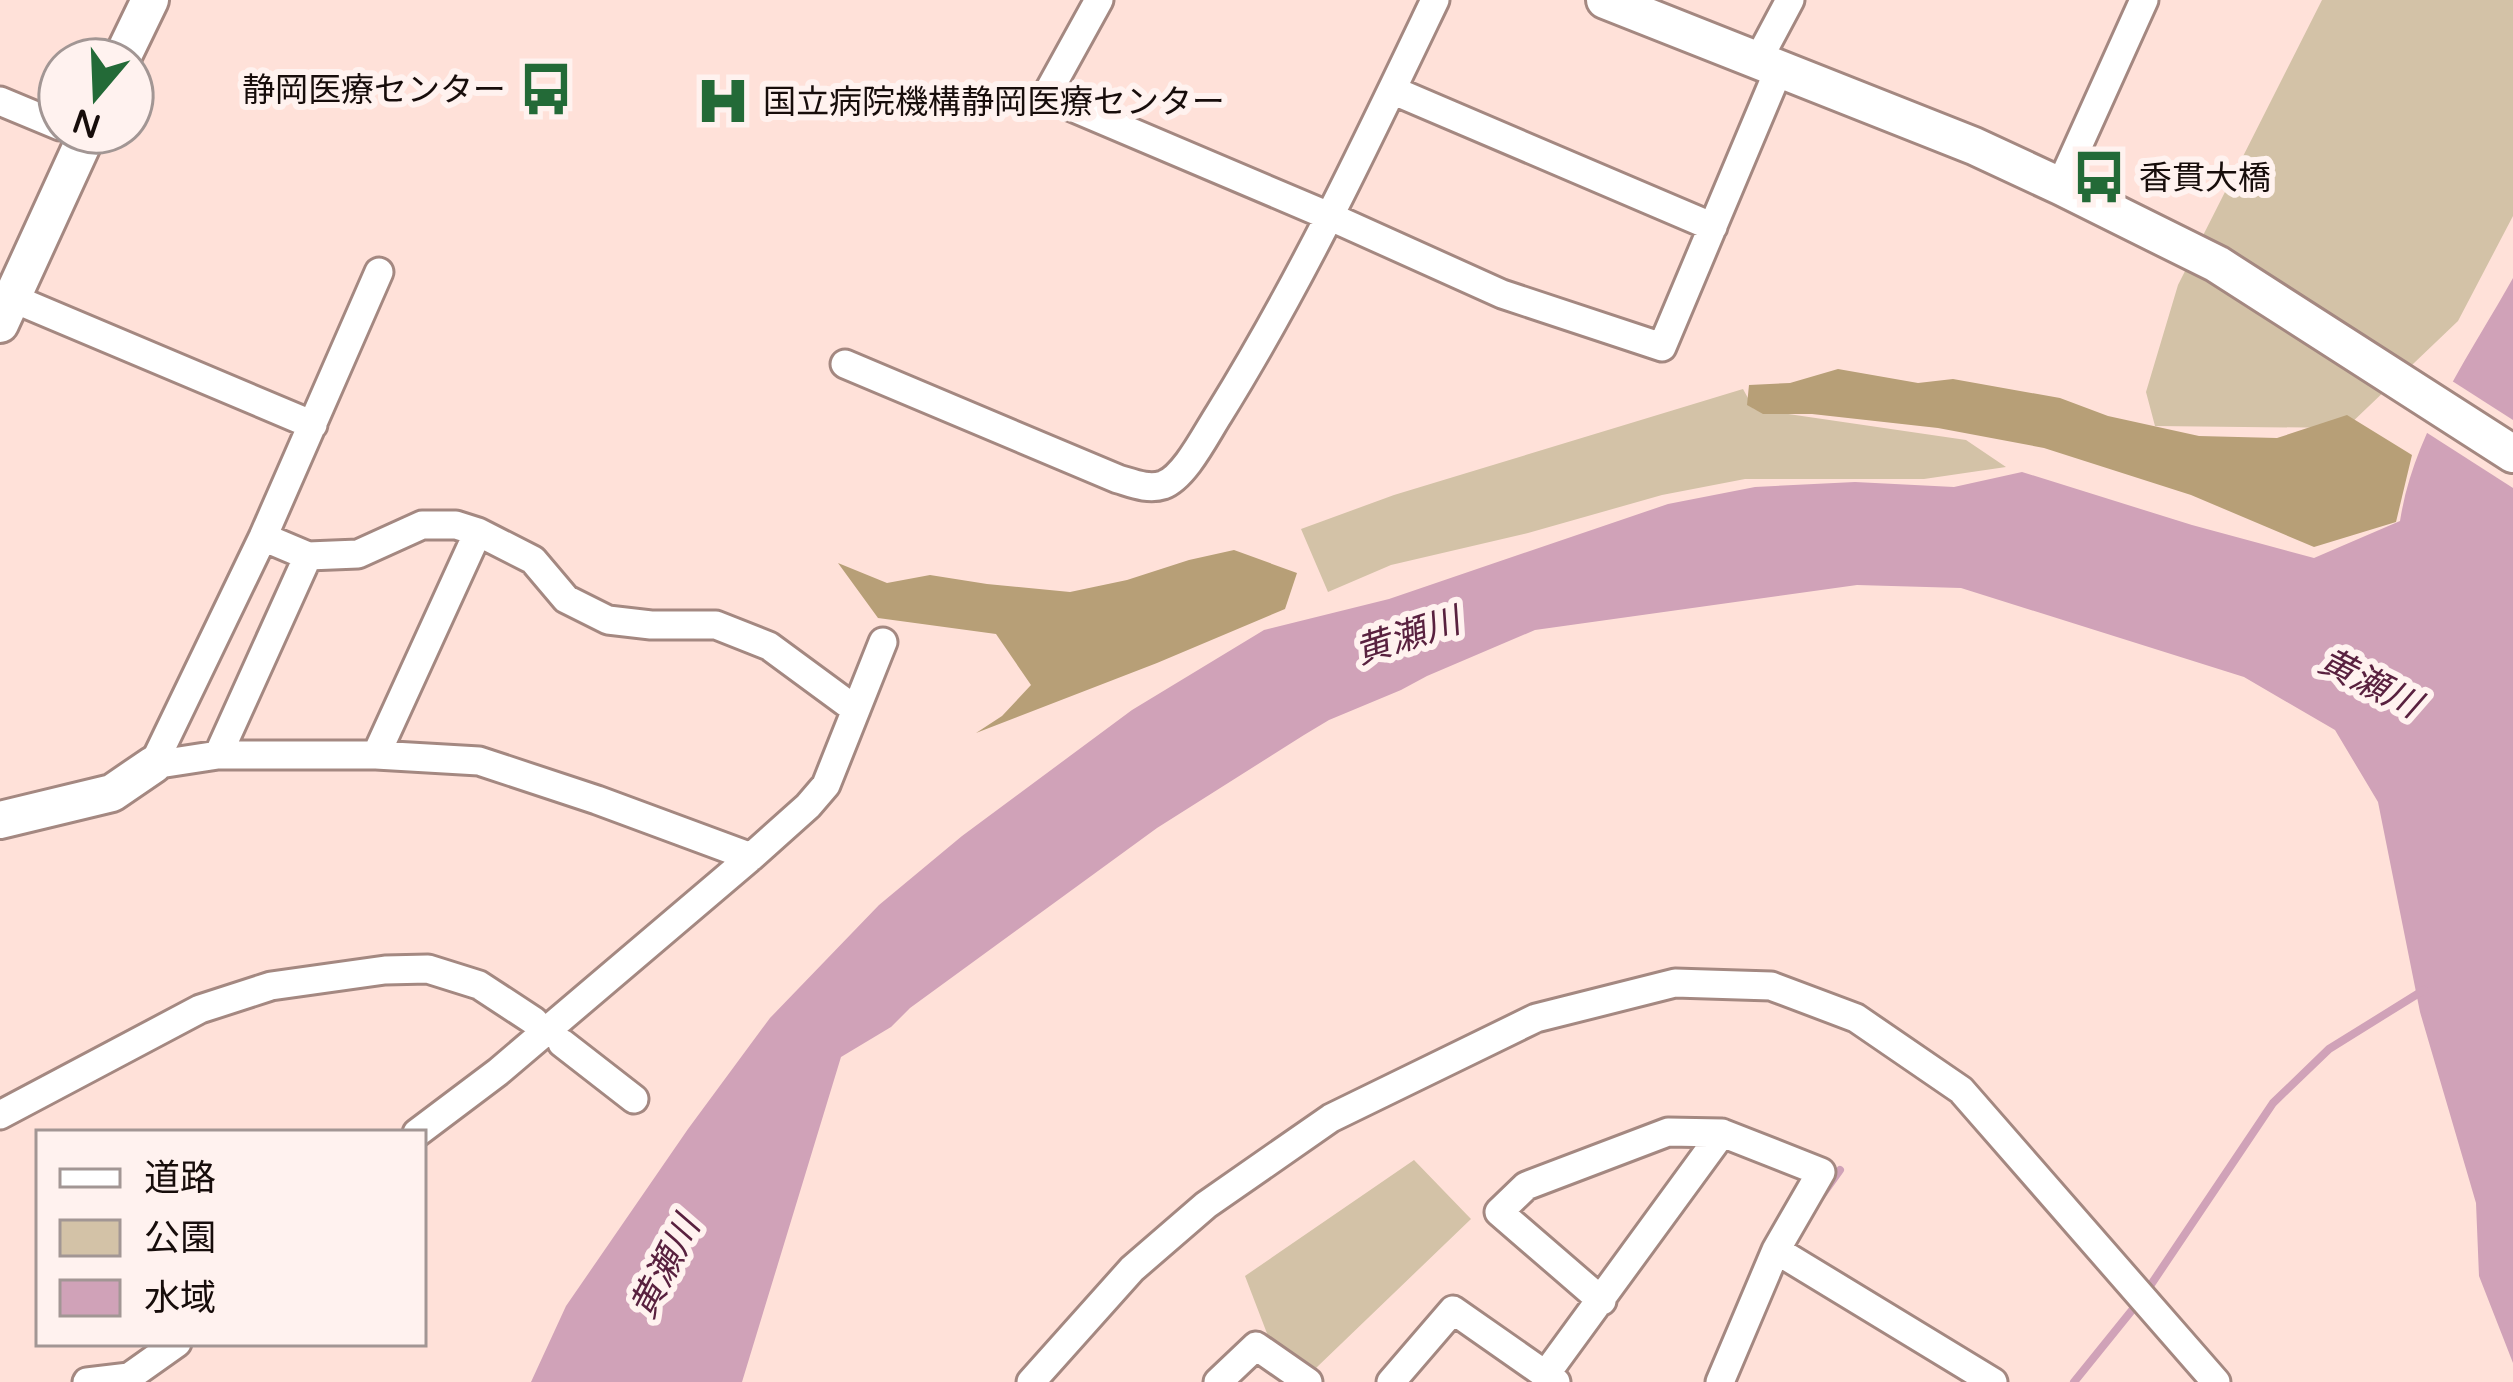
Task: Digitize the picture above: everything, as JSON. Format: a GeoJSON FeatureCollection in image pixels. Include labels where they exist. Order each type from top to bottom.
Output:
{"type":"FeatureCollection","features":[{"type":"Feature","properties":{"kind":"street"},"geometry":{"type":"LineString","coordinates":[[133,36],[150,0]]}},
{"type":"Feature","properties":{"kind":"street"},"geometry":{"type":"LineString","coordinates":[[1100,0],[1046,96],[1502,294],[1662,347],[1712,226],[1790,0]]}},
{"type":"Feature","properties":{"kind":"street"},"geometry":{"type":"LineString","coordinates":[[845,364],[1118,479],[1146,487],[1164,485],[1182,470],[1250,364],[1331,217],[1435,0]]}},
{"type":"Feature","properties":{"kind":"street"},"geometry":{"type":"LineString","coordinates":[[2060,186],[2144,0]]}},
{"type":"Feature","properties":{"kind":"street"},"geometry":{"type":"LineString","coordinates":[[1612,1],[1974,146],[2217,264],[2513,454]]}},
{"type":"Feature","properties":{"kind":"street"},"geometry":{"type":"LineString","coordinates":[[1392,90],[1712,226]]}},
{"type":"Feature","properties":{"kind":"street"},"geometry":{"type":"LineString","coordinates":[[0,100],[36,114]]}},
{"type":"Feature","properties":{"kind":"street"},"geometry":{"type":"LineString","coordinates":[[67,156],[6,311],[314,424]]}},
{"type":"Feature","properties":{"kind":"street"},"geometry":{"type":"LineString","coordinates":[[153,765],[263,537],[379,272]]}},
{"type":"Feature","properties":{"kind":"street"},"geometry":{"type":"LineString","coordinates":[[263,537],[308,556],[358,554],[422,525],[456,525],[533,560],[566,599],[608,620],[716,625],[769,646],[856,710]]}},
{"type":"Feature","properties":{"kind":"street"},"geometry":{"type":"LineString","coordinates":[[376,755],[478,532]]}},
{"type":"Feature","properties":{"kind":"street"},"geometry":{"type":"LineString","coordinates":[[218,755],[308,556]]}},
{"type":"Feature","properties":{"kind":"street"},"geometry":{"type":"LineString","coordinates":[[421,1130],[498,1072],[808,806],[826,785],[883,643]]}},
{"type":"Feature","properties":{"kind":"street"},"geometry":{"type":"LineString","coordinates":[[0,820],[112,793],[153,765],[218,755],[376,755],[479,761],[751,857]]}},
{"type":"Feature","properties":{"kind":"street"},"geometry":{"type":"LineString","coordinates":[[0,1114],[200,1009],[271,986],[385,970],[428,969],[479,985],[534,1021]]}},
{"type":"Feature","properties":{"kind":"street"},"geometry":{"type":"LineString","coordinates":[[1031,1382],[1132,1269],[1206,1204],[1330,1118],[1536,1018],[1675,983],[1771,986],[1856,1018],[1961,1090],[2216,1382]]}},
{"type":"Feature","properties":{"kind":"street"},"geometry":{"type":"LineString","coordinates":[[562,1043],[634,1099]]}},
{"type":"Feature","properties":{"kind":"street"},"geometry":{"type":"LineString","coordinates":[[1601,1300],[1499,1212],[1526,1186],[1667,1132],[1722,1132],[1821,1172],[1776,1250],[1720,1382]]}},
{"type":"Feature","properties":{"kind":"street"},"geometry":{"type":"LineString","coordinates":[[1391,1382],[1453,1310],[1551,1378],[1722,1132]]}},
{"type":"Feature","properties":{"kind":"street"},"geometry":{"type":"LineString","coordinates":[[1776,1250],[1993,1382]]}},
{"type":"Feature","properties":{"kind":"street"},"geometry":{"type":"LineString","coordinates":[[87,1382],[129,1377],[173,1346]]}},
{"type":"Feature","properties":{"kind":"street"},"geometry":{"type":"LineString","coordinates":[[1218,1382],[1256,1346],[1308,1382]]}},
{"type":"Feature","properties":{"kind":"green space"},"geometry":{"type":"Polygon","coordinates":[[[2322,0],[2513,0],[2513,216],[2458,321],[2346,428],[2155,426],[2146,392],[2178,285],[2322,0]]]}},
{"type":"Feature","properties":{"kind":"green space"},"geometry":{"type":"Polygon","coordinates":[[[1743,389],[1754,409],[1966,440],[2006,467],[1924,479],[1745,479],[1662,495],[1391,565],[1328,592],[1301,529],[1394,495],[1743,389]]]}},
{"type":"Feature","properties":{"kind":"green space"},"geometry":{"type":"Polygon","coordinates":[[[1414,1160],[1471,1219],[1316,1368],[1268,1336],[1245,1276],[1414,1160]]]}},
{"type":"Feature","properties":{"kind":"shaded area"},"geometry":{"type":"Polygon","coordinates":[[[1838,369],[1918,383],[1953,379],[2060,398],[2108,416],[2199,436],[2277,438],[2347,415],[2412,455],[2396,522],[2314,547],[2191,495],[2044,448],[1938,428],[1812,414],[1763,414],[1747,405],[1749,385],[1790,383],[1838,369]]]}},
{"type":"Feature","properties":{"kind":"shaded area"},"geometry":{"type":"Polygon","coordinates":[[[1234,550],[1297,573],[1285,609],[976,733],[1002,716],[1031,685],[996,634],[878,618],[838,563],[887,583],[930,575],[1070,592],[1234,550]]]}},
{"type":"Feature","properties":{"kind":"water","name":"黄瀬川"},"geometry":{"type":"Polygon","coordinates":[[[2513,278],[2513,1363],[2479,1276],[2476,1203],[2420,1012],[2378,802],[2335,730],[2244,677],[1961,588],[1857,585],[1535,630],[1304,735],[1157,828],[910,1008],[891,1027],[841,1057],[742,1382],[531,1382],[566,1306],[688,1129],[770,1018],[879,905],[962,836],[1132,710],[1264,630],[1389,599],[1668,504],[1755,487],[1855,482],[1954,487],[2022,472],[2314,558],[2400,521],[2431,425],[2513,278]]]}},
{"type":"Feature","properties":{"kind":"pier"},"geometry":{"type":"Polygon","coordinates":[[[2449,379],[2513,420],[2513,488],[2421,429],[2449,379]]]}},
{"type":"Feature","properties":{"kind":"waterway"},"geometry":{"type":"LineString","coordinates":[[2146,1292],[2273,1103],[2329,1049],[2424,990]]}},
{"type":"Feature","properties":{"kind":"waterway"},"geometry":{"type":"LineString","coordinates":[[1820,1198],[1840,1170]]}},
{"type":"Feature","properties":{"kind":"waterway"},"geometry":{"type":"LineString","coordinates":[[2074,1382],[2137,1304]]}},
{"type":"Feature","properties":{"kind":"place","name":"静岡医療センター"},"geometry":{"type":"Point","coordinates":[546,89]}},
{"type":"Feature","properties":{"kind":"place","name":"国立病院機構静岡医療センター"},"geometry":{"type":"Point","coordinates":[723,101]}},
{"type":"Feature","properties":{"kind":"place","name":"香貫大橋"},"geometry":{"type":"Point","coordinates":[2099,177]}}]}
